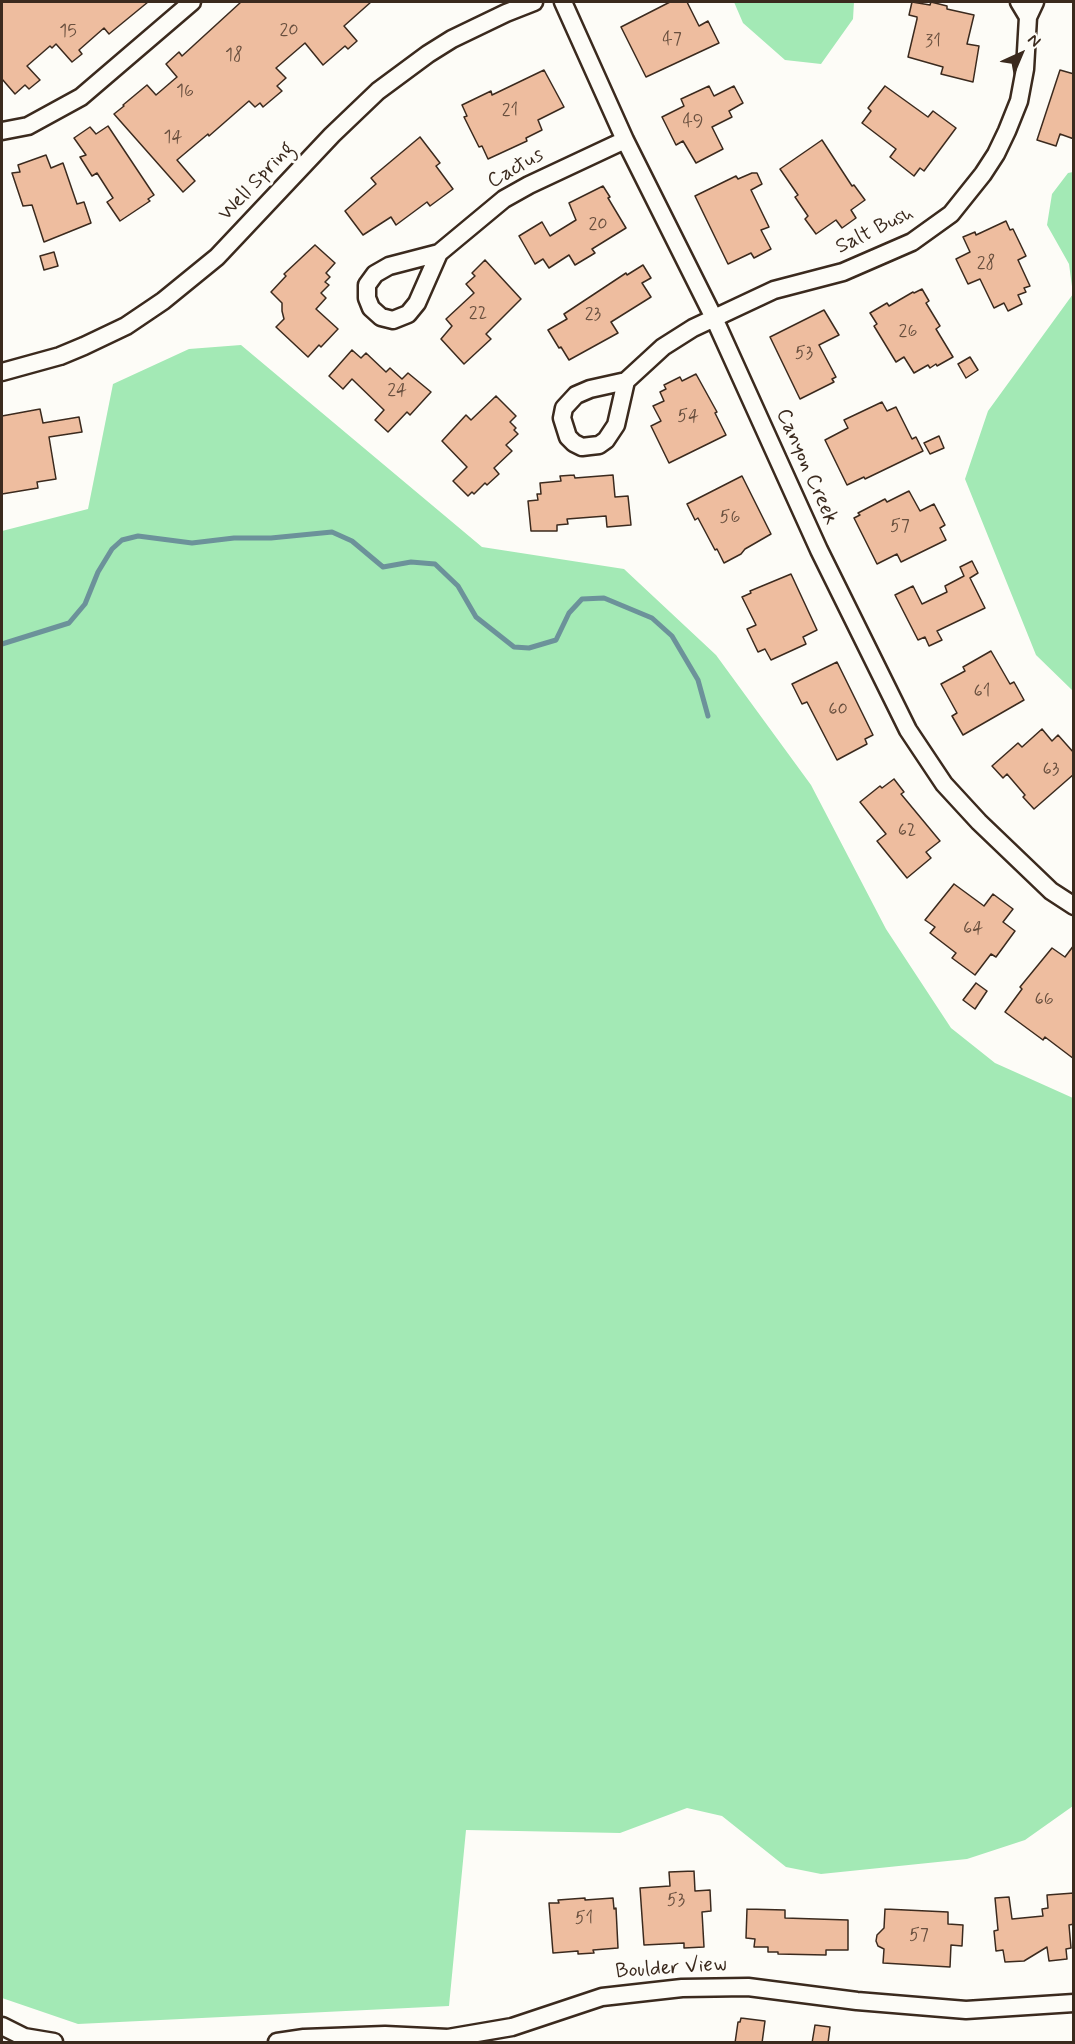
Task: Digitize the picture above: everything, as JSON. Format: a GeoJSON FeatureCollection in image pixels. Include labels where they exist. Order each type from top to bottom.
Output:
{"type":"FeatureCollection","features":[{"type":"Feature","properties":{"kind":"street"},"geometry":{"type":"LineString","coordinates":[[2,131],[28,126],[81,97],[192,2]]}},
{"type":"Feature","properties":{"kind":"street","name":"Well Spring"},"geometry":{"type":"LineString","coordinates":[[2,372],[60,356],[126,326],[155,307],[217,257],[332,135],[378,91],[452,39],[534,2]]}},
{"type":"Feature","properties":{"kind":"street","name":"Canyon Creek"},"geometry":{"type":"LineString","coordinates":[[563,2],[625,140],[714,318],[819,550],[909,730],[944,784],[979,822],[1051,891],[1074,906]]}},
{"type":"Feature","properties":{"kind":"street"},"geometry":{"type":"LineString","coordinates":[[1019,2],[1028,17]]}},
{"type":"Feature","properties":{"kind":"street","name":"Salt Bush"},"geometry":{"type":"LineString","coordinates":[[626,381],[663,347],[693,328],[774,290],[843,272],[912,242],[951,214],[996,154],[1019,101],[1025,69],[1028,17],[1035,2]]}},
{"type":"Feature","properties":{"kind":"street","name":"Cactus"},"geometry":{"type":"LineString","coordinates":[[439,254],[389,266],[375,274],[367,285],[371,308],[381,317],[393,320],[408,314],[417,303],[439,254],[504,200],[529,185],[625,140]]}},
{"type":"Feature","properties":{"kind":"street","name":"Boulder View"},"geometry":{"type":"LineString","coordinates":[[277,2043],[304,2038],[385,2035],[448,2038],[512,2027],[602,1998],[682,1988],[748,1987],[857,2001],[966,2010],[1074,2003]]}},
{"type":"Feature","properties":{"kind":"street"},"geometry":{"type":"LineString","coordinates":[[2,2026],[24,2037],[54,2043]]}},
{"type":"Feature","properties":{"kind":"green space"},"geometry":{"type":"Polygon","coordinates":[[[734,2],[854,2],[853,19],[821,64],[785,60],[743,23],[734,2]]]}},
{"type":"Feature","properties":{"kind":"green space"},"geometry":{"type":"Polygon","coordinates":[[[1074,172],[1073,691],[1036,655],[965,479],[988,411],[1073,294],[1069,264],[1047,225],[1052,194],[1068,173],[1074,172]]]}},
{"type":"Feature","properties":{"kind":"green space"},"geometry":{"type":"Polygon","coordinates":[[[241,345],[482,547],[624,569],[716,655],[811,785],[886,929],[951,1028],[995,1063],[1073,1098],[1073,1806],[1025,1840],[967,1859],[821,1874],[786,1867],[722,1816],[687,1808],[620,1833],[466,1830],[449,2006],[78,2024],[2,1998],[2,531],[88,509],[113,384],[189,349],[241,345]]]}},
{"type":"Feature","properties":{"kind":"building"},"geometry":{"type":"Polygon","coordinates":[[[2,2],[148,2],[109,34],[104,28],[79,50],[82,54],[72,62],[56,44],[52,48],[50,46],[27,66],[40,80],[29,89],[25,85],[15,94],[2,79],[2,2]]]}},
{"type":"Feature","properties":{"kind":"building"},"geometry":{"type":"Polygon","coordinates":[[[241,2],[371,2],[344,26],[357,41],[348,49],[345,46],[323,65],[305,43],[276,68],[286,78],[277,86],[282,91],[263,107],[260,103],[255,107],[249,101],[177,160],[195,181],[183,192],[114,114],[147,85],[156,95],[177,77],[166,64],[179,52],[182,56],[241,2]]]}},
{"type":"Feature","properties":{"kind":"building"},"geometry":{"type":"Polygon","coordinates":[[[670,2],[687,2],[699,26],[708,21],[719,43],[646,77],[621,27],[670,2]]]}},
{"type":"Feature","properties":{"kind":"building"},"geometry":{"type":"Polygon","coordinates":[[[912,2],[930,5],[931,2],[947,6],[947,9],[974,15],[967,44],[979,46],[973,82],[941,74],[943,67],[908,57],[917,19],[909,15],[912,2]]]}},
{"type":"Feature","properties":{"kind":"building"},"geometry":{"type":"Polygon","coordinates":[[[544,70],[564,107],[538,120],[542,130],[526,138],[527,141],[488,159],[482,146],[479,147],[464,117],[467,116],[462,105],[491,91],[492,95],[544,70]]]}},
{"type":"Feature","properties":{"kind":"building"},"geometry":{"type":"Polygon","coordinates":[[[1060,70],[1074,74],[1074,139],[1060,134],[1056,146],[1037,140],[1060,70]]]}},
{"type":"Feature","properties":{"kind":"building"},"geometry":{"type":"Polygon","coordinates":[[[709,86],[714,96],[734,86],[743,103],[729,111],[732,117],[712,127],[723,149],[696,163],[683,141],[676,145],[662,117],[684,106],[681,99],[709,86]]]}},
{"type":"Feature","properties":{"kind":"building"},"geometry":{"type":"Polygon","coordinates":[[[885,86],[928,117],[933,111],[956,128],[924,171],[920,168],[914,176],[890,157],[896,149],[862,123],[871,111],[868,108],[885,86]]]}},
{"type":"Feature","properties":{"kind":"building"},"geometry":{"type":"Polygon","coordinates":[[[108,126],[154,195],[148,199],[150,201],[120,221],[107,202],[113,198],[97,173],[92,176],[80,157],[86,155],[74,138],[90,127],[96,134],[108,126]]]}},
{"type":"Feature","properties":{"kind":"building"},"geometry":{"type":"Polygon","coordinates":[[[420,137],[440,163],[436,166],[453,189],[430,206],[427,202],[396,225],[391,217],[363,235],[345,211],[376,184],[371,178],[420,137]]]}},
{"type":"Feature","properties":{"kind":"building"},"geometry":{"type":"Polygon","coordinates":[[[822,140],[852,186],[854,185],[865,200],[851,210],[856,218],[842,228],[836,220],[816,234],[805,219],[808,216],[795,197],[798,195],[780,169],[822,140]]]}},
{"type":"Feature","properties":{"kind":"building"},"geometry":{"type":"Polygon","coordinates":[[[46,155],[51,168],[63,163],[77,204],[84,202],[91,223],[44,242],[32,205],[23,206],[12,173],[20,172],[18,165],[46,155]]]}},
{"type":"Feature","properties":{"kind":"building"},"geometry":{"type":"Polygon","coordinates":[[[757,173],[762,184],[751,190],[769,227],[761,230],[771,249],[754,258],[751,253],[728,264],[695,196],[736,176],[738,179],[757,173]]]}},
{"type":"Feature","properties":{"kind":"building"},"geometry":{"type":"Polygon","coordinates":[[[603,186],[626,228],[592,249],[595,253],[575,265],[569,255],[549,268],[543,259],[535,264],[519,236],[542,222],[550,236],[576,220],[569,203],[603,186]]]}},
{"type":"Feature","properties":{"kind":"building"},"geometry":{"type":"Polygon","coordinates":[[[1006,221],[1010,230],[1013,229],[1026,256],[1018,260],[1030,286],[1024,288],[1026,292],[1018,295],[1022,304],[1008,311],[1004,303],[994,308],[980,279],[968,284],[956,259],[970,252],[963,237],[975,232],[976,235],[1006,221]]]}},
{"type":"Feature","properties":{"kind":"building"},"geometry":{"type":"Polygon","coordinates":[[[315,245],[335,263],[326,273],[330,277],[325,282],[329,285],[321,293],[326,298],[316,309],[338,329],[308,357],[276,327],[284,319],[282,303],[271,292],[286,276],[284,274],[315,245]]]}},
{"type":"Feature","properties":{"kind":"building"},"geometry":{"type":"Polygon","coordinates":[[[54,252],[58,266],[44,270],[40,256],[54,252]]]}},
{"type":"Feature","properties":{"kind":"building"},"geometry":{"type":"Polygon","coordinates":[[[485,260],[521,299],[486,334],[491,339],[464,364],[441,339],[452,326],[446,319],[474,293],[466,284],[475,276],[472,273],[485,260]]]}},
{"type":"Feature","properties":{"kind":"building"},"geometry":{"type":"Polygon","coordinates":[[[643,265],[651,278],[642,283],[651,297],[611,322],[618,333],[569,360],[548,330],[567,319],[564,314],[626,273],[627,275],[643,265]]]}},
{"type":"Feature","properties":{"kind":"building"},"geometry":{"type":"Polygon","coordinates":[[[922,289],[929,301],[926,303],[940,326],[936,329],[953,357],[937,366],[936,364],[930,368],[928,365],[914,373],[904,357],[896,362],[874,326],[877,324],[870,313],[887,303],[889,306],[922,289]]]}},
{"type":"Feature","properties":{"kind":"building"},"geometry":{"type":"Polygon","coordinates":[[[824,310],[839,335],[819,345],[836,377],[832,379],[834,382],[800,399],[770,337],[824,310]]]}},
{"type":"Feature","properties":{"kind":"building"},"geometry":{"type":"Polygon","coordinates":[[[352,350],[361,358],[366,353],[386,372],[390,368],[402,379],[408,373],[431,392],[410,415],[407,412],[388,432],[375,420],[384,410],[352,379],[343,389],[329,376],[352,350]]]}},
{"type":"Feature","properties":{"kind":"building"},"geometry":{"type":"Polygon","coordinates":[[[970,357],[978,370],[966,378],[958,364],[970,357]]]}},
{"type":"Feature","properties":{"kind":"building"},"geometry":{"type":"Polygon","coordinates":[[[696,374],[717,412],[715,413],[726,435],[669,463],[651,426],[661,421],[653,406],[664,401],[660,392],[666,389],[664,385],[680,377],[682,381],[696,374]]]}},
{"type":"Feature","properties":{"kind":"building"},"geometry":{"type":"Polygon","coordinates":[[[496,396],[516,416],[510,422],[518,434],[506,445],[512,451],[494,468],[499,474],[487,485],[485,483],[474,494],[472,492],[468,496],[453,481],[467,467],[442,441],[466,415],[471,420],[496,396]]]}},
{"type":"Feature","properties":{"kind":"building"},"geometry":{"type":"Polygon","coordinates":[[[882,402],[887,411],[896,407],[912,439],[916,437],[923,451],[865,479],[864,477],[847,485],[825,440],[848,428],[844,420],[882,402]]]}},
{"type":"Feature","properties":{"kind":"building"},"geometry":{"type":"Polygon","coordinates":[[[40,409],[43,423],[79,417],[82,432],[49,437],[56,479],[37,482],[38,488],[2,494],[2,416],[40,409]]]}},
{"type":"Feature","properties":{"kind":"building"},"geometry":{"type":"Polygon","coordinates":[[[939,436],[944,448],[930,454],[924,443],[939,436]]]}},
{"type":"Feature","properties":{"kind":"building"},"geometry":{"type":"Polygon","coordinates":[[[574,475],[575,478],[613,475],[615,497],[628,496],[631,525],[607,527],[606,516],[567,519],[568,524],[557,525],[557,531],[531,531],[528,501],[538,500],[537,494],[541,494],[540,483],[561,481],[560,476],[574,475]]]}},
{"type":"Feature","properties":{"kind":"building"},"geometry":{"type":"Polygon","coordinates":[[[742,476],[771,534],[724,563],[698,518],[695,520],[687,504],[742,476]]]}},
{"type":"Feature","properties":{"kind":"building"},"geometry":{"type":"Polygon","coordinates":[[[909,491],[920,511],[934,504],[945,525],[940,528],[946,540],[901,562],[897,554],[877,564],[854,518],[860,515],[858,513],[885,499],[887,502],[909,491]]]}},
{"type":"Feature","properties":{"kind":"building"},"geometry":{"type":"Polygon","coordinates":[[[972,561],[978,573],[970,578],[985,608],[937,631],[942,640],[929,646],[925,637],[918,640],[895,595],[913,586],[922,604],[947,592],[945,586],[964,576],[960,567],[972,561]]]}},
{"type":"Feature","properties":{"kind":"building"},"geometry":{"type":"Polygon","coordinates":[[[791,574],[817,630],[803,637],[806,644],[771,660],[765,649],[758,652],[747,629],[756,625],[742,597],[751,593],[750,591],[791,574]]]}},
{"type":"Feature","properties":{"kind":"building"},"geometry":{"type":"Polygon","coordinates":[[[991,651],[1010,684],[1014,682],[1024,700],[963,735],[952,716],[957,713],[941,684],[965,671],[963,667],[991,651]]]}},
{"type":"Feature","properties":{"kind":"building"},"geometry":{"type":"Polygon","coordinates":[[[837,662],[873,735],[865,739],[867,744],[837,760],[807,702],[802,704],[792,684],[837,662]]]}},
{"type":"Feature","properties":{"kind":"building"},"geometry":{"type":"Polygon","coordinates":[[[1042,729],[1052,741],[1058,735],[1074,753],[1074,774],[1034,809],[1007,774],[1003,778],[992,766],[1018,743],[1022,747],[1042,729]]]}},
{"type":"Feature","properties":{"kind":"building"},"geometry":{"type":"Polygon","coordinates":[[[894,779],[904,792],[901,794],[940,841],[926,852],[931,858],[907,878],[877,841],[886,834],[860,802],[880,786],[882,788],[894,779]]]}},
{"type":"Feature","properties":{"kind":"building"},"geometry":{"type":"Polygon","coordinates":[[[954,884],[984,906],[993,894],[1013,909],[1003,922],[1015,931],[996,957],[991,954],[975,975],[952,958],[956,953],[930,933],[935,927],[925,920],[954,884]]]}},
{"type":"Feature","properties":{"kind":"building"},"geometry":{"type":"Polygon","coordinates":[[[1074,945],[1074,1059],[1045,1037],[1043,1040],[1005,1012],[1022,989],[1020,987],[1052,948],[1065,957],[1074,945]]]}},
{"type":"Feature","properties":{"kind":"building"},"geometry":{"type":"Polygon","coordinates":[[[976,983],[987,991],[975,1009],[963,1000],[976,983]]]}},
{"type":"Feature","properties":{"kind":"building"},"geometry":{"type":"Polygon","coordinates":[[[694,1871],[695,1891],[710,1890],[711,1911],[702,1912],[704,1947],[684,1948],[684,1943],[644,1945],[640,1888],[670,1886],[669,1872],[694,1871]]]}},
{"type":"Feature","properties":{"kind":"building"},"geometry":{"type":"Polygon","coordinates":[[[1074,1893],[1074,1924],[1069,1925],[1071,1948],[1066,1949],[1067,1959],[1049,1961],[1047,1947],[1024,1961],[1005,1962],[1003,1950],[996,1951],[994,1931],[998,1930],[995,1898],[1009,1897],[1012,1919],[1043,1916],[1042,1909],[1048,1908],[1047,1895],[1074,1893]]]}},
{"type":"Feature","properties":{"kind":"building"},"geometry":{"type":"Polygon","coordinates":[[[585,1898],[585,1900],[613,1898],[614,1909],[616,1908],[618,1948],[593,1950],[594,1953],[578,1954],[578,1951],[553,1953],[549,1903],[585,1898]]]}},
{"type":"Feature","properties":{"kind":"building"},"geometry":{"type":"Polygon","coordinates":[[[747,1909],[785,1910],[785,1918],[848,1920],[848,1950],[826,1950],[826,1955],[778,1954],[778,1952],[768,1952],[768,1947],[754,1947],[755,1939],[746,1938],[747,1909]]]}},
{"type":"Feature","properties":{"kind":"building"},"geometry":{"type":"Polygon","coordinates":[[[885,1909],[948,1912],[948,1924],[963,1925],[962,1946],[951,1945],[950,1967],[883,1963],[884,1949],[878,1946],[876,1941],[877,1935],[884,1928],[885,1909]]]}},
{"type":"Feature","properties":{"kind":"building"},"geometry":{"type":"Polygon","coordinates":[[[741,2018],[765,2021],[762,2043],[735,2043],[738,2022],[741,2018]]]}},
{"type":"Feature","properties":{"kind":"building"},"geometry":{"type":"Polygon","coordinates":[[[815,2025],[830,2027],[828,2043],[812,2043],[815,2025]]]}},
{"type":"Feature","properties":{"kind":"waterway"},"geometry":{"type":"LineString","coordinates":[[2,644],[69,623],[85,604],[98,572],[112,549],[122,540],[138,536],[192,543],[332,532],[352,541],[383,567],[411,562],[435,564],[458,586],[476,617],[514,647],[529,648],[556,640],[569,613],[582,599],[604,598],[652,618],[672,636],[698,680],[708,716]]}}]}
